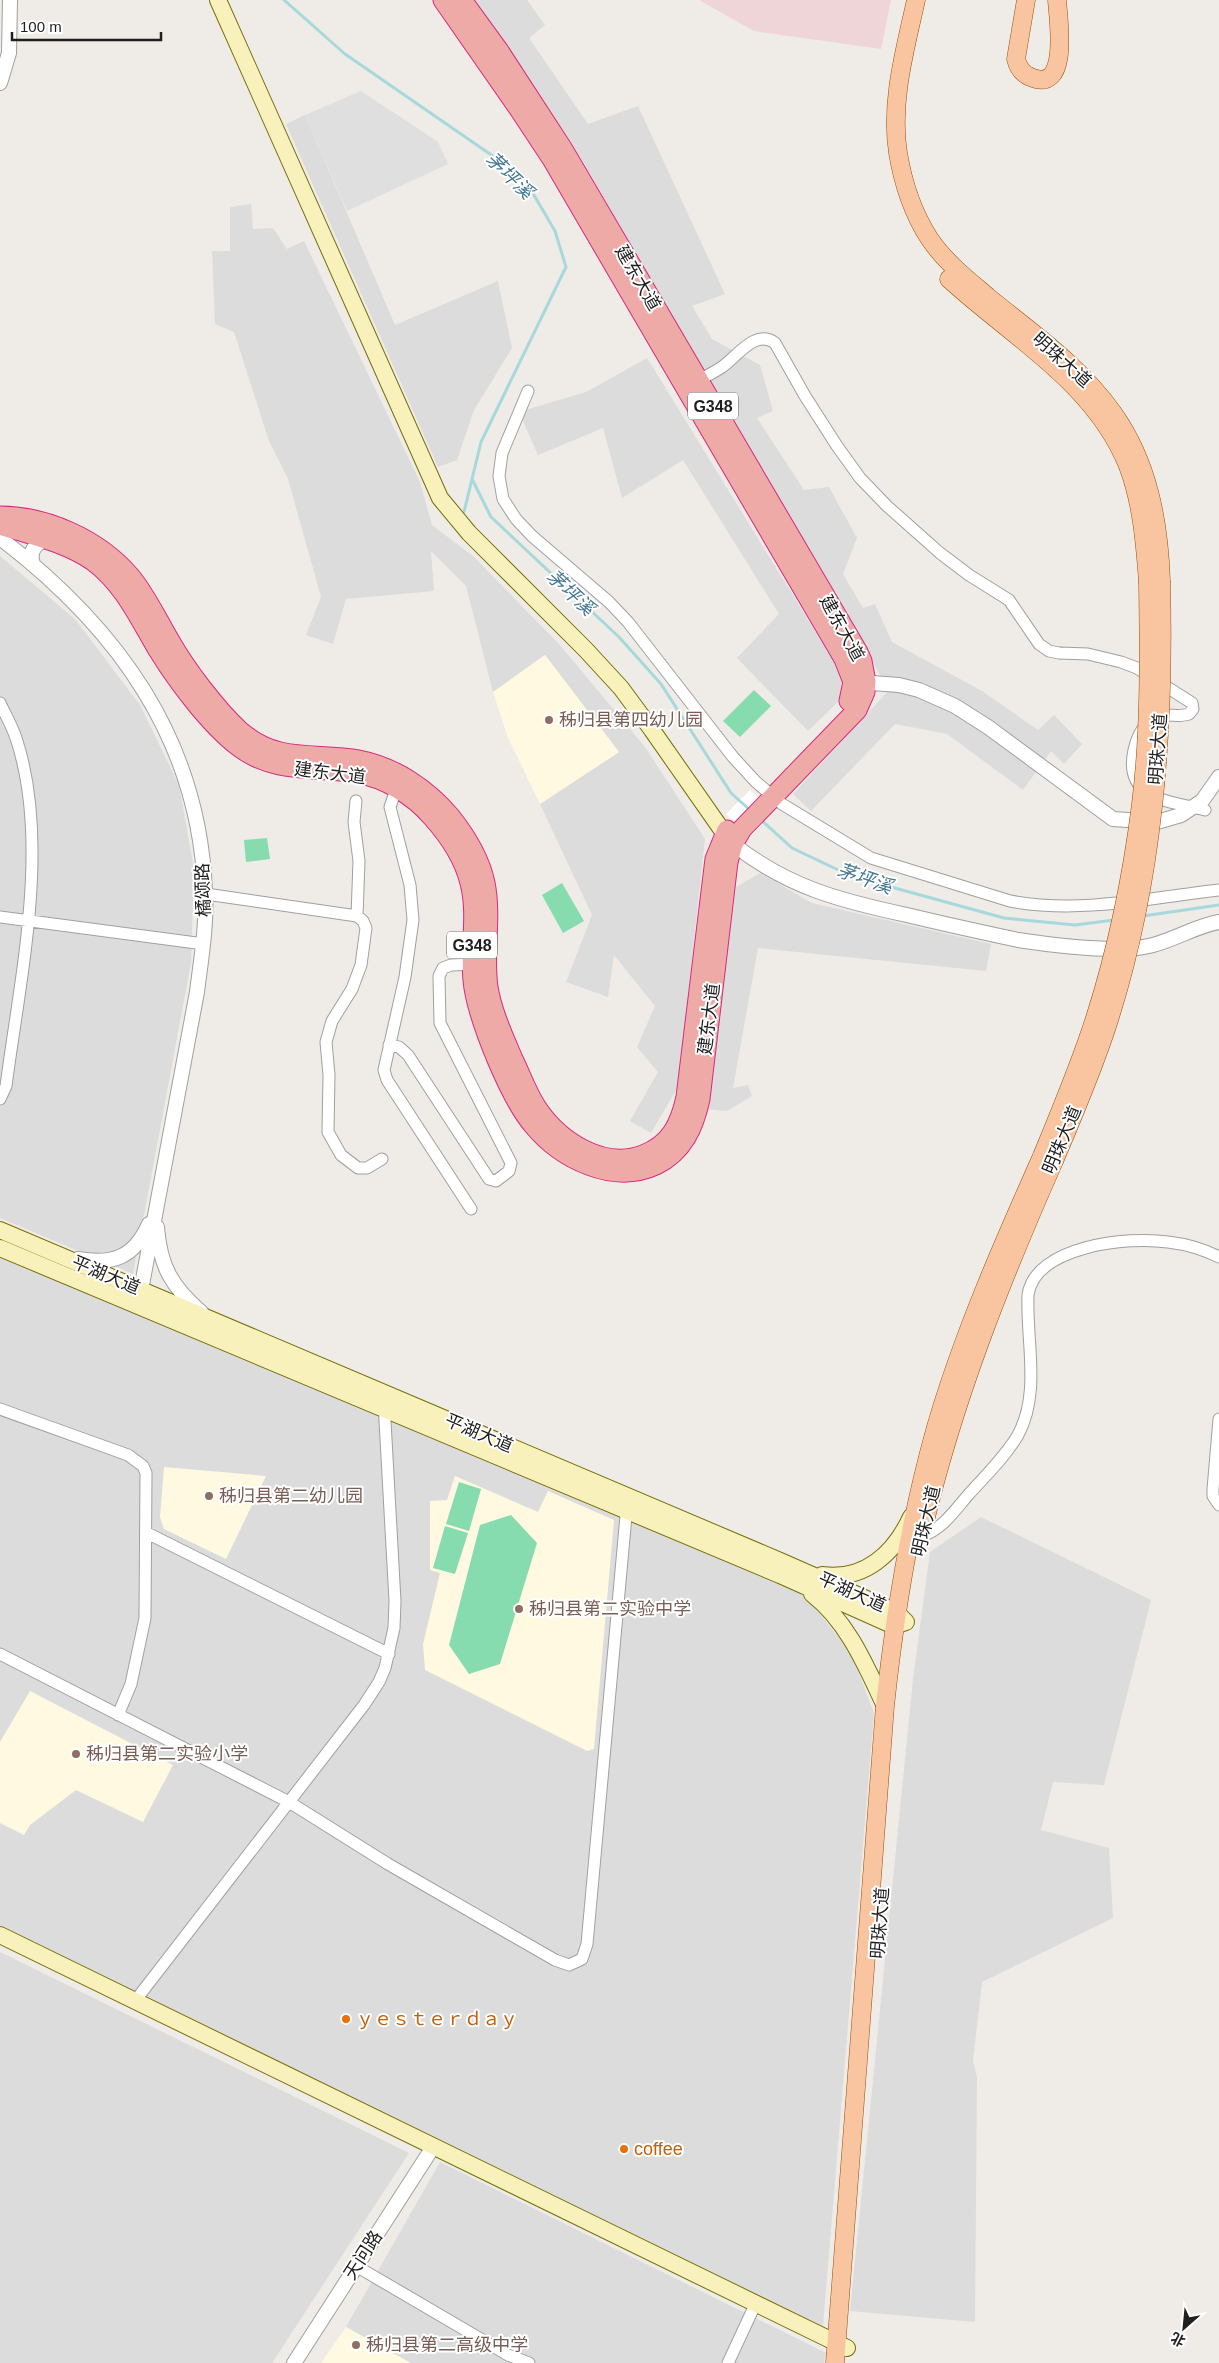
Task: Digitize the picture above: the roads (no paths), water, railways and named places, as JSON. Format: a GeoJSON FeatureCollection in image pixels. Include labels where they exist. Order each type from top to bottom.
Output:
{"type":"FeatureCollection","features":[{"type":"Feature","properties":{"kind":"highway","name":"建东大道"},"geometry":{"type":"LineString","coordinates":[[443,0],[552,159],[692,384]]}},
{"type":"Feature","properties":{"kind":"highway","name":"建东大道"},"geometry":{"type":"LineString","coordinates":[[0,516],[14,516],[58,528],[86,540],[116,562],[131,577],[143,594],[187,668],[228,719],[262,746],[289,755],[358,760],[374,764],[399,782],[439,804],[459,828],[474,852],[484,882],[487,897],[479,964],[502,1033],[534,1104],[551,1126],[583,1150],[608,1158],[636,1157],[662,1146],[672,1137],[686,1097],[715,859],[733,832],[837,716],[859,682],[848,666],[564,152],[521,84],[462,0]]}},
{"type":"Feature","properties":{"kind":"highway","name":"建东大道"},"geometry":{"type":"LineString","coordinates":[[0,525],[54,541],[90,560],[119,586],[175,676],[218,728],[242,750],[270,764],[286,768],[358,774],[399,782]]}},
{"type":"Feature","properties":{"kind":"main road"},"geometry":{"type":"LineString","coordinates":[[218,0],[440,498],[469,533],[586,650],[621,688],[733,832]]}},
{"type":"Feature","properties":{"kind":"main road","name":"明珠大道"},"geometry":{"type":"LineString","coordinates":[[905,0],[887,90],[886,122],[887,154],[894,186],[905,217],[921,247],[942,272],[1053,366],[1097,412],[1114,438],[1128,466],[1136,494],[1146,553],[1154,582]]}},
{"type":"Feature","properties":{"kind":"main road","name":"明珠大道"},"geometry":{"type":"LineString","coordinates":[[843,2352],[885,1706],[918,1496],[936,1427],[958,1359],[997,1260],[1083,1093],[1108,1023],[1128,951],[1143,878],[1154,807],[1160,735],[1154,582],[1159,547],[1150,495],[1131,443],[1112,412],[1076,370],[950,263],[930,238],[915,212],[901,168],[896,123],[900,77],[916,0]]}},
{"type":"Feature","properties":{"kind":"main road"},"geometry":{"type":"LineString","coordinates":[[1026,0],[1016,59],[1026,75],[1037,80],[1052,73],[1060,58],[1057,0]]}},
{"type":"Feature","properties":{"kind":"main road","name":"明珠大道"},"geometry":{"type":"LineString","coordinates":[[835,2363],[843,2352],[892,1762],[899,1620],[952,1420],[978,1344],[1048,1158]]}},
{"type":"Feature","properties":{"kind":"main road","name":"平湖大道"},"geometry":{"type":"LineString","coordinates":[[0,1230],[57,1254],[138,1297],[783,1569],[899,1620]]}},
{"type":"Feature","properties":{"kind":"main road","name":"平湖大道"},"geometry":{"type":"LineString","coordinates":[[0,1248],[138,1297],[208,1318],[385,1401]]}},
{"type":"Feature","properties":{"kind":"main road"},"geometry":{"type":"LineString","coordinates":[[783,1569],[827,1576],[848,1575],[868,1568],[886,1555],[900,1538],[918,1496]]}},
{"type":"Feature","properties":{"kind":"main road"},"geometry":{"type":"LineString","coordinates":[[783,1569],[818,1599],[838,1621],[858,1652],[885,1706]]}},
{"type":"Feature","properties":{"kind":"main road"},"geometry":{"type":"LineString","coordinates":[[0,1935],[755,2305],[843,2352]]}},
{"type":"Feature","properties":{"kind":"street"},"geometry":{"type":"LineString","coordinates":[[0,83],[9,53],[10,0]]}},
{"type":"Feature","properties":{"kind":"street"},"geometry":{"type":"LineString","coordinates":[[692,384],[731,360],[746,345],[762,339],[771,340],[778,347],[794,379],[836,446],[860,478],[887,506],[940,553],[969,575],[1009,600],[1039,644],[1059,654],[1088,654],[1121,662],[1137,668],[1189,700],[1193,706],[1189,714],[1162,715],[1143,728],[1135,748],[1133,771],[1139,786],[1151,796],[1167,802],[1199,809]]}},
{"type":"Feature","properties":{"kind":"street"},"geometry":{"type":"LineString","coordinates":[[528,391],[502,453],[500,464],[500,488],[508,509],[532,536],[608,602],[628,622],[765,797],[871,858],[1024,904],[1098,905],[1219,890]]}},
{"type":"Feature","properties":{"kind":"street","name":"橘颂路"},"geometry":{"type":"LineString","coordinates":[[0,538],[61,588],[96,625],[127,665],[159,716],[177,751],[193,799],[202,847],[206,894],[204,944],[197,992],[138,1297]]}},
{"type":"Feature","properties":{"kind":"street"},"geometry":{"type":"LineString","coordinates":[[33,564],[32,555],[36,546],[43,541],[54,541]]}},
{"type":"Feature","properties":{"kind":"street"},"geometry":{"type":"LineString","coordinates":[[859,682],[899,685],[919,690],[955,706],[988,727],[1112,819],[1157,822],[1199,809]]}},
{"type":"Feature","properties":{"kind":"street"},"geometry":{"type":"LineString","coordinates":[[0,703],[16,737],[25,774],[32,848],[28,920],[6,1086],[0,1099]]}},
{"type":"Feature","properties":{"kind":"street"},"geometry":{"type":"LineString","coordinates":[[1199,809],[1202,800],[1219,777]]}},
{"type":"Feature","properties":{"kind":"street"},"geometry":{"type":"LineString","coordinates":[[399,782],[390,806],[410,885],[413,920],[405,977],[384,1070],[387,1080],[471,1209]]}},
{"type":"Feature","properties":{"kind":"street"},"geometry":{"type":"LineString","coordinates":[[356,801],[354,822],[360,861],[357,916],[366,928],[361,965],[352,989],[332,1021],[326,1042],[330,1075],[328,1132],[341,1155],[358,1168],[367,1168],[382,1159]]}},
{"type":"Feature","properties":{"kind":"street"},"geometry":{"type":"LineString","coordinates":[[733,832],[778,875],[834,898],[1018,940],[1132,949],[1152,946],[1196,927],[1219,922]]}},
{"type":"Feature","properties":{"kind":"street"},"geometry":{"type":"LineString","coordinates":[[206,894],[357,916]]}},
{"type":"Feature","properties":{"kind":"street"},"geometry":{"type":"LineString","coordinates":[[0,917],[204,944]]}},
{"type":"Feature","properties":{"kind":"street"},"geometry":{"type":"LineString","coordinates":[[389,1045],[399,1047],[408,1055],[489,1180],[496,1181],[509,1172],[511,1162],[440,1023],[440,972],[443,968],[451,965],[479,964]]}},
{"type":"Feature","properties":{"kind":"street"},"geometry":{"type":"LineString","coordinates":[[57,1254],[93,1262],[110,1261],[125,1255],[136,1246],[145,1234],[157,1203]]}},
{"type":"Feature","properties":{"kind":"street"},"geometry":{"type":"LineString","coordinates":[[157,1203],[158,1238],[166,1272],[175,1287],[208,1318]]}},
{"type":"Feature","properties":{"kind":"street"},"geometry":{"type":"LineString","coordinates":[[921,1536],[938,1529],[1004,1455],[1022,1426],[1029,1406],[1031,1384],[1028,1296],[1032,1282],[1041,1270],[1060,1258],[1081,1250],[1129,1241],[1155,1240],[1182,1244],[1219,1257]]}},
{"type":"Feature","properties":{"kind":"street"},"geometry":{"type":"LineString","coordinates":[[135,2001],[372,1694],[379,1682],[389,1654],[394,1628],[395,1601],[385,1401]]}},
{"type":"Feature","properties":{"kind":"street"},"geometry":{"type":"LineString","coordinates":[[0,1409],[136,1459],[146,1473],[145,1618],[131,1684],[118,1715]]}},
{"type":"Feature","properties":{"kind":"street"},"geometry":{"type":"LineString","coordinates":[[1219,1419],[1212,1489],[1213,1496],[1219,1505]]}},
{"type":"Feature","properties":{"kind":"street"},"geometry":{"type":"LineString","coordinates":[[0,1654],[289,1802],[388,1864],[555,1960],[569,1965],[582,1959],[587,1944],[627,1503]]}},
{"type":"Feature","properties":{"kind":"street"},"geometry":{"type":"LineString","coordinates":[[147,1533],[389,1654]]}},
{"type":"Feature","properties":{"kind":"street","name":"天问路"},"geometry":{"type":"LineString","coordinates":[[294,2363],[433,2147]]}},
{"type":"Feature","properties":{"kind":"street"},"geometry":{"type":"LineString","coordinates":[[356,2266],[508,2354],[529,2363]]}},
{"type":"Feature","properties":{"kind":"street"},"geometry":{"type":"LineString","coordinates":[[728,2363],[755,2305]]}},
{"type":"Feature","properties":{"kind":"waterway","name":"茅坪溪"},"geometry":{"type":"LineString","coordinates":[[284,0],[345,54],[503,163],[531,190],[555,231],[566,267],[481,442],[472,479],[491,517],[619,637],[661,684],[731,793],[751,811]]}},
{"type":"Feature","properties":{"kind":"waterway"},"geometry":{"type":"LineString","coordinates":[[464,512],[472,479]]}},
{"type":"Feature","properties":{"kind":"waterway","name":"茅坪溪"},"geometry":{"type":"LineString","coordinates":[[760,819],[792,848],[851,876],[1004,918],[1075,925],[1114,920]]}},
{"type":"Feature","properties":{"kind":"waterway","name":"茅坪溪"},"geometry":{"type":"LineString","coordinates":[[1143,916],[1219,905]]}},
{"type":"Feature","properties":{"kind":"place","name":"秭归县第四幼儿园"},"geometry":{"type":"Point","coordinates":[549,720]}},
{"type":"Feature","properties":{"kind":"place","name":"秭归县第二幼儿园"},"geometry":{"type":"Point","coordinates":[209,1496]}},
{"type":"Feature","properties":{"kind":"place","name":"秭归县第二实验中学"},"geometry":{"type":"Point","coordinates":[519,1609]}},
{"type":"Feature","properties":{"kind":"place","name":"秭归县第二实验小学"},"geometry":{"type":"Point","coordinates":[76,1754]}},
{"type":"Feature","properties":{"kind":"place","name":"ｙｅｓｔｅｒｄａｙ"},"geometry":{"type":"Point","coordinates":[346,2019]}},
{"type":"Feature","properties":{"kind":"place","name":"coffee"},"geometry":{"type":"Point","coordinates":[624,2149]}},
{"type":"Feature","properties":{"kind":"place","name":"秭归县第二高级中学"},"geometry":{"type":"Point","coordinates":[356,2345]}}]}
